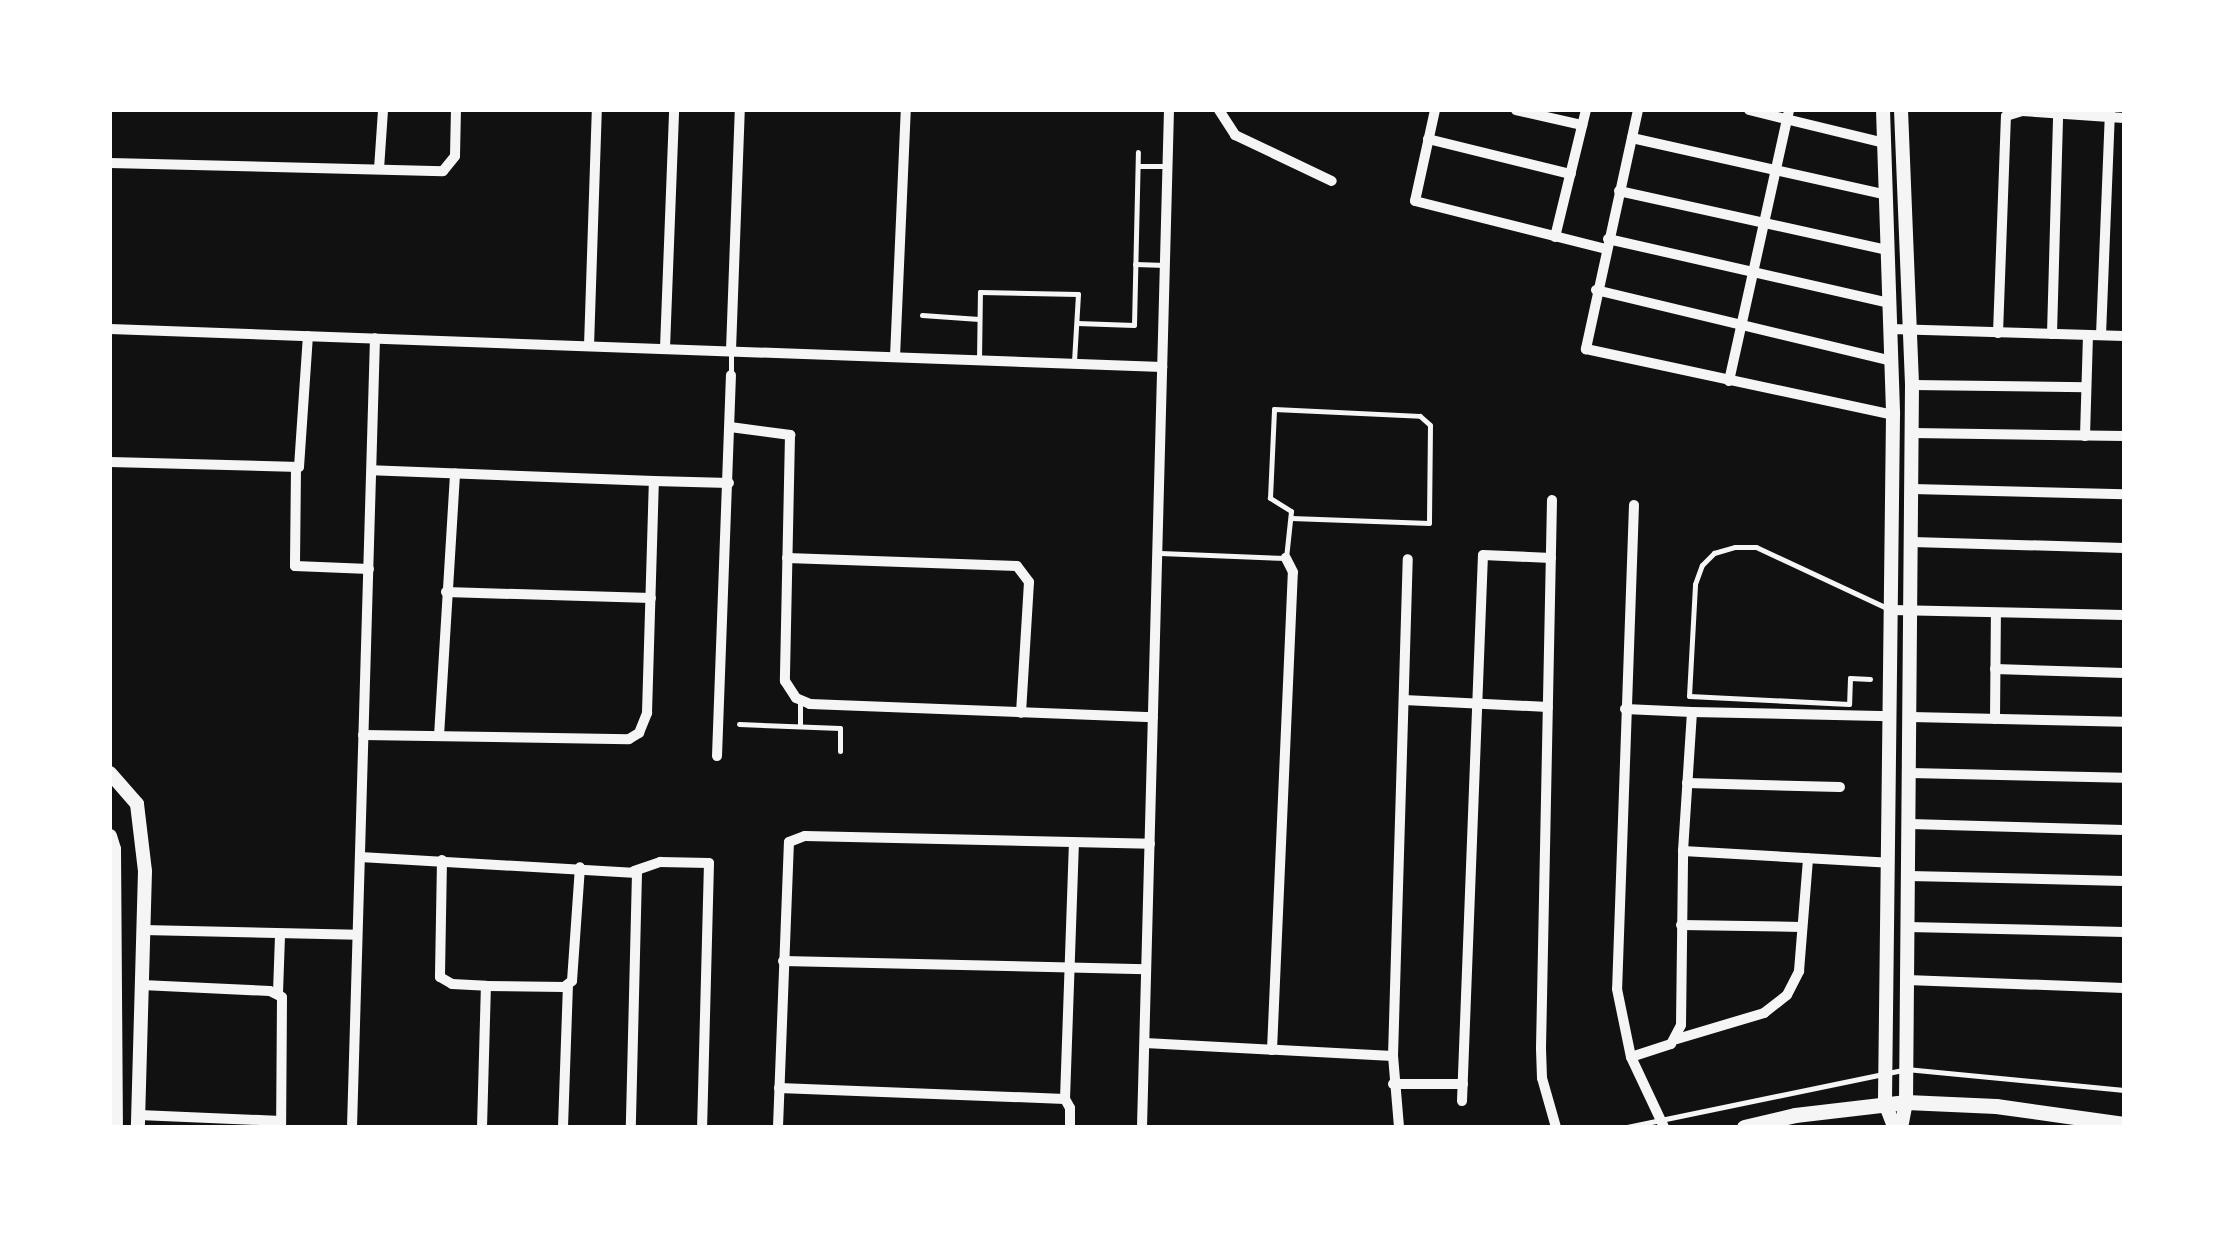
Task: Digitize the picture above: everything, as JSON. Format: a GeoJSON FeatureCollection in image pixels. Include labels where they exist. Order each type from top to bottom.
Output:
{"type":"FeatureCollection","features":[{"type":"Feature","properties":{"kind":"main road"},"geometry":{"type":"LineString","coordinates":[[1744,1127],[1906,1102],[1996,1106],[2124,1124]]}},
{"type":"Feature","properties":{"kind":"street"},"geometry":{"type":"LineString","coordinates":[[379,169],[382,110]]}},
{"type":"Feature","properties":{"kind":"street"},"geometry":{"type":"LineString","coordinates":[[110,163],[449,168],[455,156],[456,110]]}},
{"type":"Feature","properties":{"kind":"street"},"geometry":{"type":"LineString","coordinates":[[589,346],[597,110]]}},
{"type":"Feature","properties":{"kind":"street"},"geometry":{"type":"LineString","coordinates":[[665,348],[674,110]]}},
{"type":"Feature","properties":{"kind":"street"},"geometry":{"type":"LineString","coordinates":[[731,350],[740,110]]}},
{"type":"Feature","properties":{"kind":"street"},"geometry":{"type":"LineString","coordinates":[[895,357],[906,110]]}},
{"type":"Feature","properties":{"kind":"street"},"geometry":{"type":"LineString","coordinates":[[1142,1127],[1168,110]]}},
{"type":"Feature","properties":{"kind":"street"},"geometry":{"type":"LineString","coordinates":[[1218,110],[1235,136],[1332,181]]}},
{"type":"Feature","properties":{"kind":"street"},"geometry":{"type":"LineString","coordinates":[[1435,110],[1416,203],[1556,237],[1753,272],[1890,303]]}},
{"type":"Feature","properties":{"kind":"street"},"geometry":{"type":"LineString","coordinates":[[1516,110],[1582,125]]}},
{"type":"Feature","properties":{"kind":"street"},"geometry":{"type":"LineString","coordinates":[[1556,237],[1586,110]]}},
{"type":"Feature","properties":{"kind":"street"},"geometry":{"type":"LineString","coordinates":[[1638,110],[1596,290],[1586,345],[1590,352],[1892,415]]}},
{"type":"Feature","properties":{"kind":"street"},"geometry":{"type":"LineString","coordinates":[[1749,110],[1788,115],[1884,143]]}},
{"type":"Feature","properties":{"kind":"street"},"geometry":{"type":"LineString","coordinates":[[1883,110],[1892,360],[1885,1103],[1897,1127]]}},
{"type":"Feature","properties":{"kind":"street"},"geometry":{"type":"LineString","coordinates":[[1897,1127],[1906,1102],[1912,611],[1912,385],[1901,110]]}},
{"type":"Feature","properties":{"kind":"street"},"geometry":{"type":"LineString","coordinates":[[1998,332],[2003,123],[2010,112],[2058,116],[2110,114],[2124,118]]}},
{"type":"Feature","properties":{"kind":"street"},"geometry":{"type":"LineString","coordinates":[[2102,336],[2110,114]]}},
{"type":"Feature","properties":{"kind":"street"},"geometry":{"type":"LineString","coordinates":[[1728,381],[1788,115]]}},
{"type":"Feature","properties":{"kind":"street"},"geometry":{"type":"LineString","coordinates":[[2052,334],[2058,116]]}},
{"type":"Feature","properties":{"kind":"street"},"geometry":{"type":"LineString","coordinates":[[1632,138],[1886,195]]}},
{"type":"Feature","properties":{"kind":"street"},"geometry":{"type":"LineString","coordinates":[[1428,140],[1570,174]]}},
{"type":"Feature","properties":{"kind":"street"},"geometry":{"type":"LineString","coordinates":[[1619,190],[1888,250]]}},
{"type":"Feature","properties":{"kind":"street"},"geometry":{"type":"LineString","coordinates":[[1596,290],[1892,360]]}},
{"type":"Feature","properties":{"kind":"street"},"geometry":{"type":"LineString","coordinates":[[110,329],[1162,367]]}},
{"type":"Feature","properties":{"kind":"street"},"geometry":{"type":"LineString","coordinates":[[1891,330],[2124,336]]}},
{"type":"Feature","properties":{"kind":"street"},"geometry":{"type":"LineString","coordinates":[[2084,436],[2088,335]]}},
{"type":"Feature","properties":{"kind":"street"},"geometry":{"type":"LineString","coordinates":[[308,336],[302,462],[296,468],[295,566],[369,569]]}},
{"type":"Feature","properties":{"kind":"street"},"geometry":{"type":"LineString","coordinates":[[352,1127],[376,338]]}},
{"type":"Feature","properties":{"kind":"street"},"geometry":{"type":"LineString","coordinates":[[717,756],[731,375]]}},
{"type":"Feature","properties":{"kind":"street"},"geometry":{"type":"LineString","coordinates":[[1912,385],[2086,387]]}},
{"type":"Feature","properties":{"kind":"street"},"geometry":{"type":"LineString","coordinates":[[730,427],[790,435],[785,681],[788,692],[800,700],[1153,717]]}},
{"type":"Feature","properties":{"kind":"street"},"geometry":{"type":"LineString","coordinates":[[1912,433],[2124,436]]}},
{"type":"Feature","properties":{"kind":"street"},"geometry":{"type":"LineString","coordinates":[[110,462],[296,468]]}},
{"type":"Feature","properties":{"kind":"street"},"geometry":{"type":"LineString","coordinates":[[372,470],[729,483]]}},
{"type":"Feature","properties":{"kind":"street"},"geometry":{"type":"LineString","coordinates":[[439,736],[455,473]]}},
{"type":"Feature","properties":{"kind":"street"},"geometry":{"type":"LineString","coordinates":[[364,735],[630,740],[639,734],[647,713],[654,482]]}},
{"type":"Feature","properties":{"kind":"street"},"geometry":{"type":"LineString","coordinates":[[1912,489],[2124,494]]}},
{"type":"Feature","properties":{"kind":"street"},"geometry":{"type":"LineString","coordinates":[[1552,500],[1542,1078],[1556,1127]]}},
{"type":"Feature","properties":{"kind":"street"},"geometry":{"type":"LineString","coordinates":[[1634,505],[1617,989],[1632,1057],[1661,1122]]}},
{"type":"Feature","properties":{"kind":"street"},"geometry":{"type":"LineString","coordinates":[[1912,542],[2124,548]]}},
{"type":"Feature","properties":{"kind":"street"},"geometry":{"type":"LineString","coordinates":[[1462,1101],[1483,554],[1552,558]]}},
{"type":"Feature","properties":{"kind":"street"},"geometry":{"type":"LineString","coordinates":[[787,558],[1018,566],[1029,582],[1021,713]]}},
{"type":"Feature","properties":{"kind":"street"},"geometry":{"type":"LineString","coordinates":[[1272,1050],[1293,572],[1286,558]]}},
{"type":"Feature","properties":{"kind":"street"},"geometry":{"type":"LineString","coordinates":[[1398,1127],[1393,1056],[1408,558]]}},
{"type":"Feature","properties":{"kind":"street"},"geometry":{"type":"LineString","coordinates":[[446,592],[651,598]]}},
{"type":"Feature","properties":{"kind":"street"},"geometry":{"type":"LineString","coordinates":[[1891,610],[2124,615]]}},
{"type":"Feature","properties":{"kind":"street"},"geometry":{"type":"LineString","coordinates":[[1994,719],[1996,612]]}},
{"type":"Feature","properties":{"kind":"street"},"geometry":{"type":"LineString","coordinates":[[1996,669],[2124,673]]}},
{"type":"Feature","properties":{"kind":"street"},"geometry":{"type":"LineString","coordinates":[[1404,700],[1548,706]]}},
{"type":"Feature","properties":{"kind":"street"},"geometry":{"type":"LineString","coordinates":[[1625,709],[1891,716]]}},
{"type":"Feature","properties":{"kind":"street"},"geometry":{"type":"LineString","coordinates":[[1676,1039],[1681,1025],[1682,851],[1692,712]]}},
{"type":"Feature","properties":{"kind":"street"},"geometry":{"type":"LineString","coordinates":[[1911,717],[2124,722]]}},
{"type":"Feature","properties":{"kind":"street"},"geometry":{"type":"LineString","coordinates":[[110,773],[136,804],[145,871],[139,1121],[281,1124],[284,1005],[278,993],[280,935]]}},
{"type":"Feature","properties":{"kind":"street"},"geometry":{"type":"LineString","coordinates":[[1910,773],[2124,778]]}},
{"type":"Feature","properties":{"kind":"street"},"geometry":{"type":"LineString","coordinates":[[1687,783],[1840,787]]}},
{"type":"Feature","properties":{"kind":"street"},"geometry":{"type":"LineString","coordinates":[[1910,824],[2124,830]]}},
{"type":"Feature","properties":{"kind":"street"},"geometry":{"type":"LineString","coordinates":[[110,837],[116,1127]]}},
{"type":"Feature","properties":{"kind":"street"},"geometry":{"type":"LineString","coordinates":[[778,1127],[787,850],[794,838],[1150,844]]}},
{"type":"Feature","properties":{"kind":"street"},"geometry":{"type":"LineString","coordinates":[[1070,1127],[1070,1108],[1065,1099],[1066,967],[1074,843]]}},
{"type":"Feature","properties":{"kind":"street"},"geometry":{"type":"LineString","coordinates":[[1682,851],[1889,863]]}},
{"type":"Feature","properties":{"kind":"street"},"geometry":{"type":"LineString","coordinates":[[360,856],[634,871],[660,862],[709,863],[702,1127]]}},
{"type":"Feature","properties":{"kind":"street"},"geometry":{"type":"LineString","coordinates":[[1632,1057],[1676,1039],[1764,1013],[1786,995],[1799,971],[1808,858]]}},
{"type":"Feature","properties":{"kind":"street"},"geometry":{"type":"LineString","coordinates":[[442,860],[440,977],[452,984],[568,985]]}},
{"type":"Feature","properties":{"kind":"street"},"geometry":{"type":"LineString","coordinates":[[563,1127],[568,985],[580,866]]}},
{"type":"Feature","properties":{"kind":"street"},"geometry":{"type":"LineString","coordinates":[[631,1127],[639,878],[634,871]]}},
{"type":"Feature","properties":{"kind":"street"},"geometry":{"type":"LineString","coordinates":[[1909,876],[2124,881]]}},
{"type":"Feature","properties":{"kind":"street"},"geometry":{"type":"LineString","coordinates":[[1681,926],[1802,927]]}},
{"type":"Feature","properties":{"kind":"street"},"geometry":{"type":"LineString","coordinates":[[1908,927],[2124,932]]}},
{"type":"Feature","properties":{"kind":"street"},"geometry":{"type":"LineString","coordinates":[[142,930],[358,935]]}},
{"type":"Feature","properties":{"kind":"street"},"geometry":{"type":"LineString","coordinates":[[783,961],[1146,969]]}},
{"type":"Feature","properties":{"kind":"street"},"geometry":{"type":"LineString","coordinates":[[1907,980],[2124,988]]}},
{"type":"Feature","properties":{"kind":"street"},"geometry":{"type":"LineString","coordinates":[[142,985],[278,993]]}},
{"type":"Feature","properties":{"kind":"street"},"geometry":{"type":"LineString","coordinates":[[482,1127],[486,986]]}},
{"type":"Feature","properties":{"kind":"street"},"geometry":{"type":"LineString","coordinates":[[1144,1043],[1393,1056]]}},
{"type":"Feature","properties":{"kind":"street"},"geometry":{"type":"LineString","coordinates":[[1393,1084],[1463,1084]]}},
{"type":"Feature","properties":{"kind":"street"},"geometry":{"type":"LineString","coordinates":[[779,1088],[1065,1099]]}},
{"type":"Feature","properties":{"kind":"lane"},"geometry":{"type":"LineString","coordinates":[[1077,323],[1134,326],[1138,152]]}},
{"type":"Feature","properties":{"kind":"lane"},"geometry":{"type":"LineString","coordinates":[[1138,166],[1167,166]]}},
{"type":"Feature","properties":{"kind":"lane"},"geometry":{"type":"LineString","coordinates":[[1135,264],[1164,265]]}},
{"type":"Feature","properties":{"kind":"lane"},"geometry":{"type":"LineString","coordinates":[[978,360],[980,292],[1078,294],[1074,364]]}},
{"type":"Feature","properties":{"kind":"lane"},"geometry":{"type":"LineString","coordinates":[[922,314],[979,319]]}},
{"type":"Feature","properties":{"kind":"lane"},"geometry":{"type":"LineString","coordinates":[[731,350],[731,375]]}},
{"type":"Feature","properties":{"kind":"lane"},"geometry":{"type":"LineString","coordinates":[[1157,552],[1286,558],[1292,518],[1287,506],[1270,498],[1274,409],[1426,419],[1431,434],[1429,523],[1292,518]]}},
{"type":"Feature","properties":{"kind":"lane"},"geometry":{"type":"LineString","coordinates":[[1870,679],[1850,678],[1849,704],[1689,696],[1695,584],[1702,565],[1714,553],[1734,546],[1756,547],[1891,610]]}},
{"type":"Feature","properties":{"kind":"lane"},"geometry":{"type":"LineString","coordinates":[[800,700],[800,726]]}},
{"type":"Feature","properties":{"kind":"lane"},"geometry":{"type":"LineString","coordinates":[[740,724],[840,728],[840,750]]}},
{"type":"Feature","properties":{"kind":"lane"},"geometry":{"type":"LineString","coordinates":[[1626,1127],[1906,1069],[2124,1090]]}}]}
